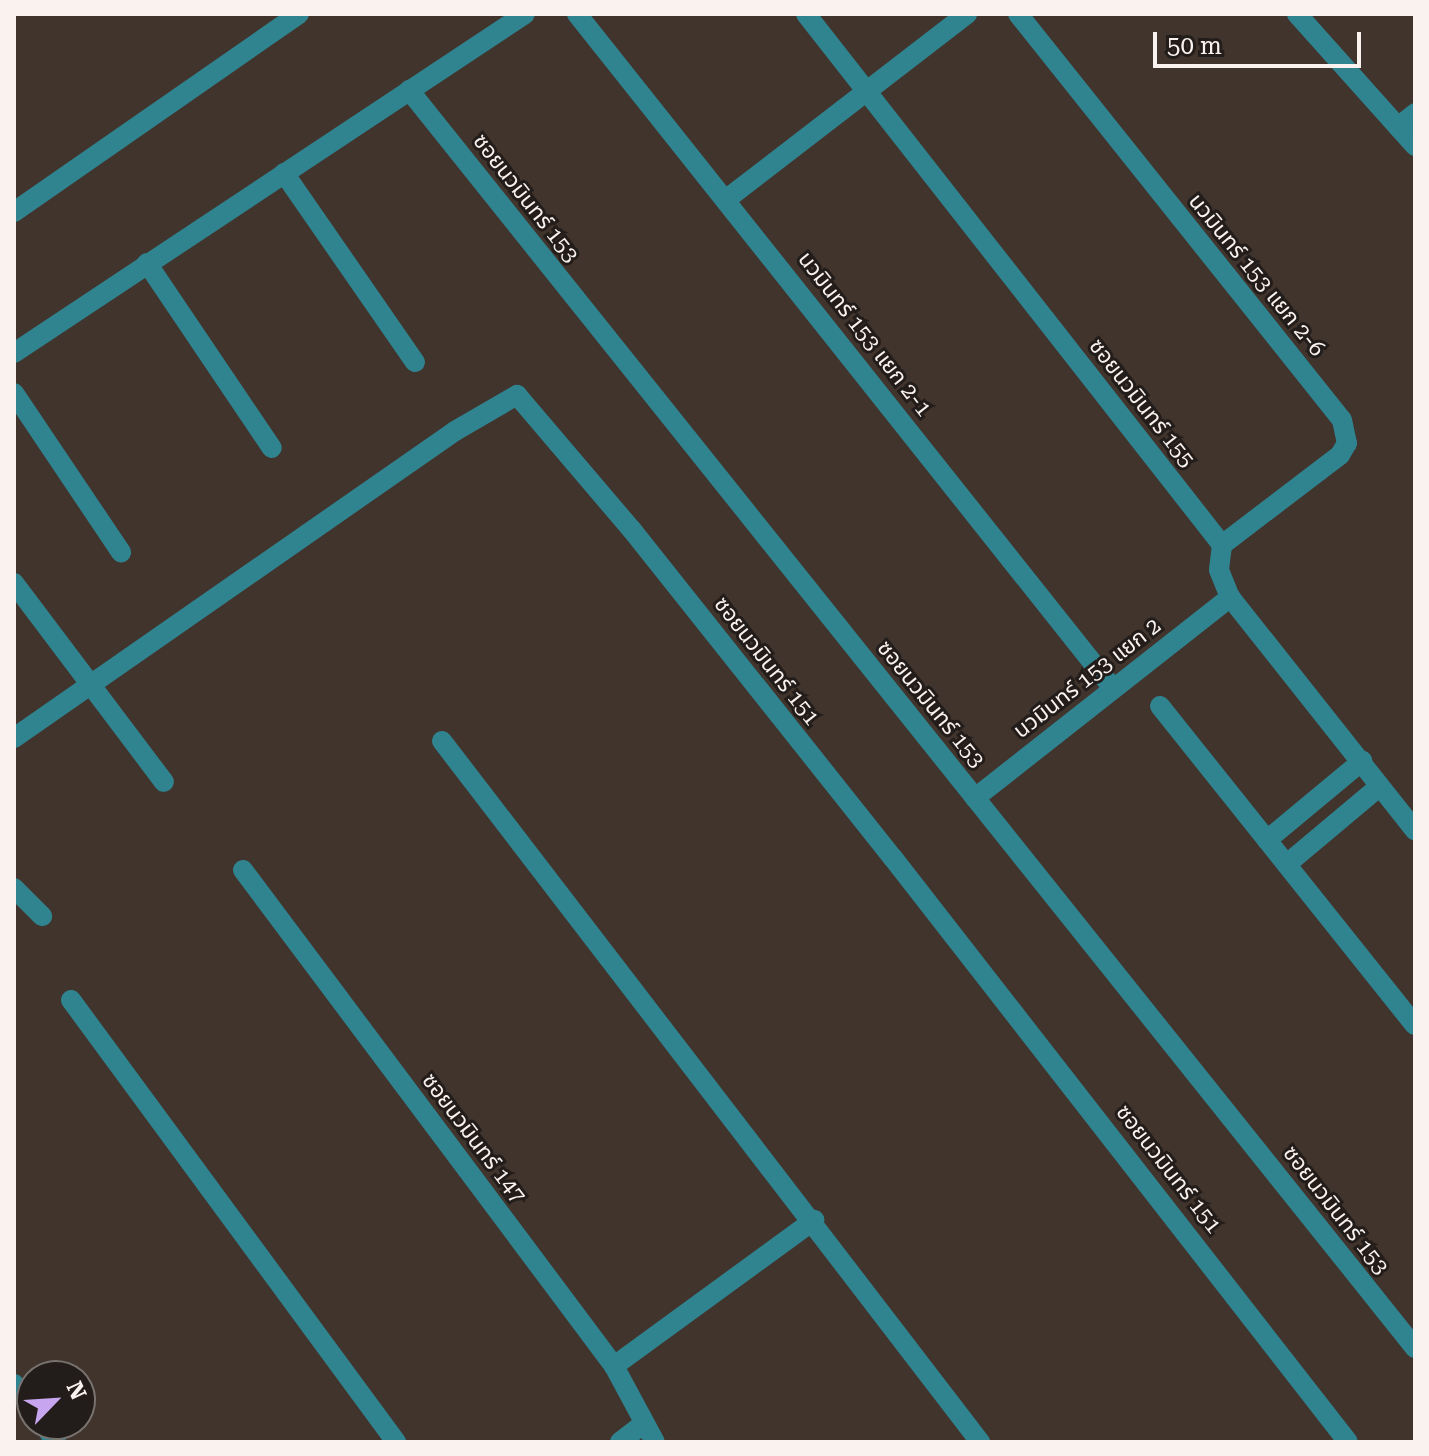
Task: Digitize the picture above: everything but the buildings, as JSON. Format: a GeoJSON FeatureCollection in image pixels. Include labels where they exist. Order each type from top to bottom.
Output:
{"type":"FeatureCollection","features":[{"type":"Feature","properties":{"kind":"street"},"geometry":{"type":"LineString","coordinates":[[14,212],[299,14]]}},
{"type":"Feature","properties":{"kind":"street"},"geometry":{"type":"LineString","coordinates":[[14,353],[525,14]]}},
{"type":"Feature","properties":{"kind":"street","name":"นวมินทร์ 153 แยก 2-1"},"geometry":{"type":"LineString","coordinates":[[577,14],[728,198],[1112,687]]}},
{"type":"Feature","properties":{"kind":"street","name":"ซอยนวมินทร์ 155"},"geometry":{"type":"LineString","coordinates":[[806,14],[1222,545]]}},
{"type":"Feature","properties":{"kind":"street"},"geometry":{"type":"LineString","coordinates":[[728,198],[967,14]]}},
{"type":"Feature","properties":{"kind":"street","name":"นวมินทร์ 153 แยก 2-6"},"geometry":{"type":"LineString","coordinates":[[1018,14],[1342,420],[1347,443],[1340,455],[1222,545]]}},
{"type":"Feature","properties":{"kind":"street"},"geometry":{"type":"LineString","coordinates":[[1297,14],[1415,146]]}},
{"type":"Feature","properties":{"kind":"street","name":"ซอยนวมินทร์ 153"},"geometry":{"type":"LineString","coordinates":[[409,90],[1415,1348]]}},
{"type":"Feature","properties":{"kind":"street"},"geometry":{"type":"LineString","coordinates":[[1398,127],[1415,113]]}},
{"type":"Feature","properties":{"kind":"street"},"geometry":{"type":"LineString","coordinates":[[284,173],[415,362]]}},
{"type":"Feature","properties":{"kind":"street"},"geometry":{"type":"LineString","coordinates":[[147,263],[272,448]]}},
{"type":"Feature","properties":{"kind":"street"},"geometry":{"type":"LineString","coordinates":[[14,393],[121,552]]}},
{"type":"Feature","properties":{"kind":"street","name":"ซอยนวมินทร์ 151"},"geometry":{"type":"LineString","coordinates":[[14,738],[455,431],[517,395],[526,400],[1156,1190],[1348,1442]]}},
{"type":"Feature","properties":{"kind":"street"},"geometry":{"type":"LineString","coordinates":[[1222,545],[1219,570],[1230,597],[1415,830]]}},
{"type":"Feature","properties":{"kind":"street"},"geometry":{"type":"LineString","coordinates":[[14,583],[89,688],[164,782]]}},
{"type":"Feature","properties":{"kind":"street","name":"นวมินทร์ 153 แยก 2"},"geometry":{"type":"LineString","coordinates":[[975,798],[1230,597]]}},
{"type":"Feature","properties":{"kind":"street"},"geometry":{"type":"LineString","coordinates":[[1160,706],[1415,1025]]}},
{"type":"Feature","properties":{"kind":"street"},"geometry":{"type":"LineString","coordinates":[[442,741],[814,1220],[980,1442]]}},
{"type":"Feature","properties":{"kind":"street"},"geometry":{"type":"LineString","coordinates":[[1267,840],[1362,761]]}},
{"type":"Feature","properties":{"kind":"street"},"geometry":{"type":"LineString","coordinates":[[1287,864],[1380,786]]}},
{"type":"Feature","properties":{"kind":"street","name":"ซอยนวมินทร์ 147"},"geometry":{"type":"LineString","coordinates":[[243,870],[614,1366],[642,1425],[655,1442]]}},
{"type":"Feature","properties":{"kind":"street"},"geometry":{"type":"LineString","coordinates":[[14,888],[42,916]]}},
{"type":"Feature","properties":{"kind":"street"},"geometry":{"type":"LineString","coordinates":[[71,1000],[396,1442]]}},
{"type":"Feature","properties":{"kind":"street"},"geometry":{"type":"LineString","coordinates":[[614,1366],[814,1220]]}},
{"type":"Feature","properties":{"kind":"street"},"geometry":{"type":"LineString","coordinates":[[620,1442],[642,1425]]}}]}
